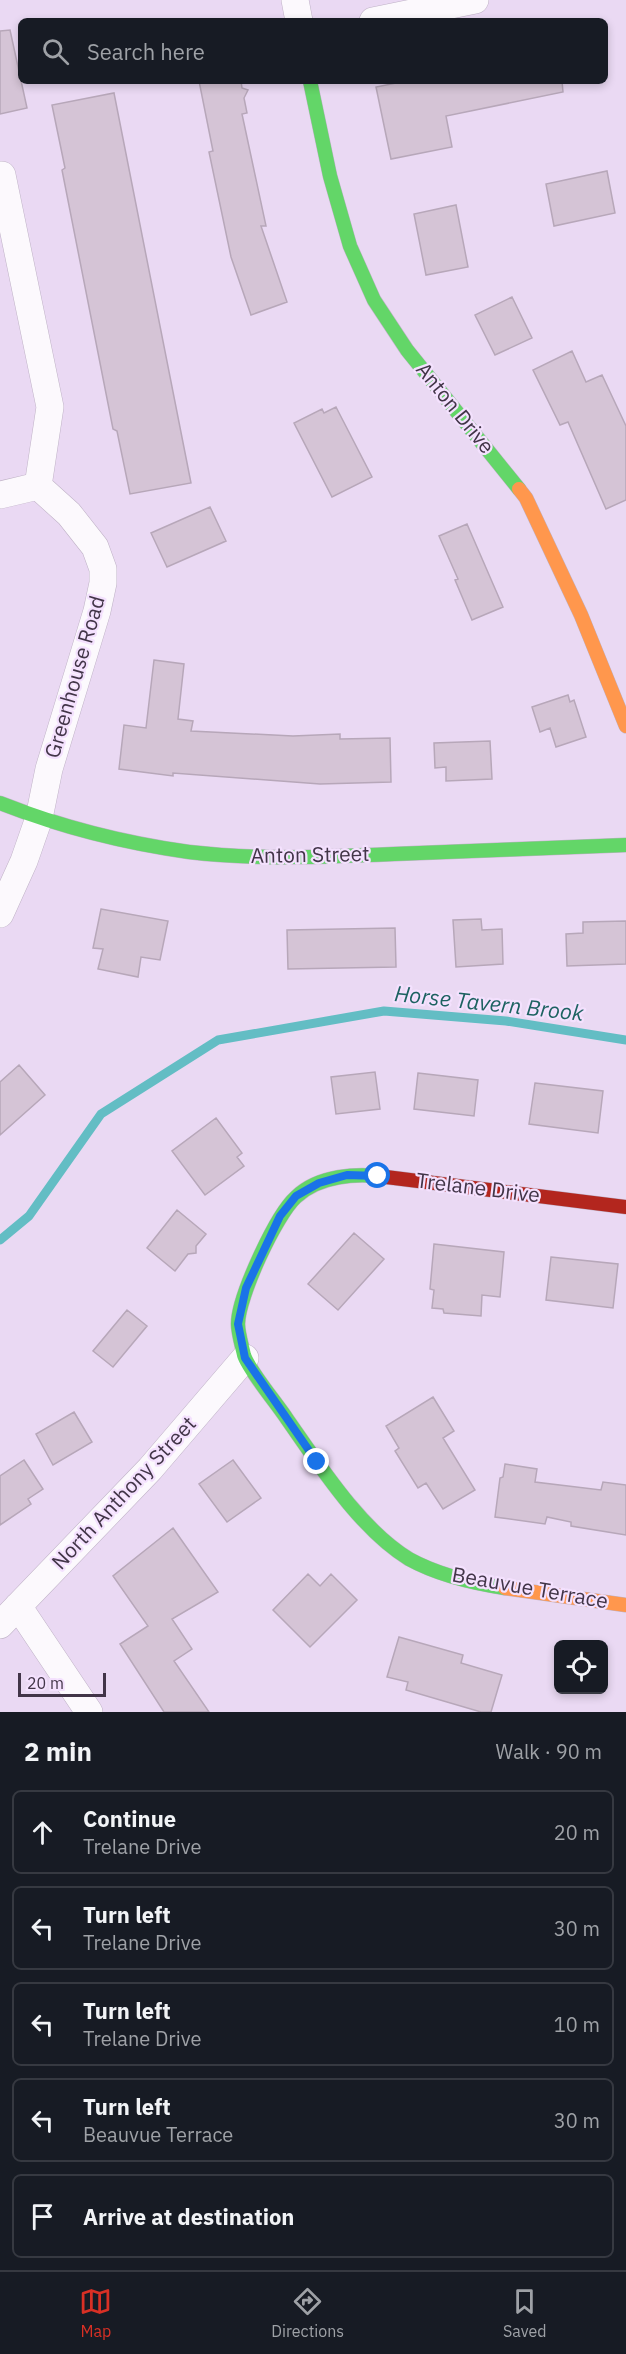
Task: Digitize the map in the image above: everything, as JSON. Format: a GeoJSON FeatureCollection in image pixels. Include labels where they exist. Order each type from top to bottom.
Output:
{"type":"FeatureCollection","features":[{"type":"Feature","properties":{"kind":"street"},"geometry":{"type":"LineString","coordinates":[[295,0],[298,18]]}},
{"type":"Feature","properties":{"kind":"street"},"geometry":{"type":"LineString","coordinates":[[388,18],[475,0]]}},
{"type":"Feature","properties":{"kind":"street","name":"Anton Drive"},"geometry":{"type":"LineString","coordinates":[[311,84],[330,176],[347,236],[374,300],[407,350],[526,498],[581,615],[626,726]]}},
{"type":"Feature","properties":{"kind":"street"},"geometry":{"type":"LineString","coordinates":[[0,176],[2,175],[50,407],[39,486],[0,495]]}},
{"type":"Feature","properties":{"kind":"street","name":"Greenhouse Road"},"geometry":{"type":"LineString","coordinates":[[0,914],[24,861],[39,818],[49,769],[97,611],[103,569],[95,547],[69,514],[39,486]]}},
{"type":"Feature","properties":{"kind":"street","name":"Anton Street"},"geometry":{"type":"LineString","coordinates":[[0,803],[39,818],[104,837],[162,848],[222,855],[265,857],[626,845]]}},
{"type":"Feature","properties":{"kind":"street","name":"Trelane Drive"},"geometry":{"type":"LineString","coordinates":[[245,1358],[238,1324],[246,1288],[280,1216],[296,1196],[319,1183],[347,1175],[378,1176],[626,1207]]}},
{"type":"Feature","properties":{"kind":"street","name":"Beauvue Terrace"},"geometry":{"type":"LineString","coordinates":[[245,1358],[317,1462],[354,1508],[381,1538],[410,1559],[455,1578],[485,1585],[626,1605]]}},
{"type":"Feature","properties":{"kind":"street","name":"North Anthony Street"},"geometry":{"type":"LineString","coordinates":[[9,1616],[150,1469],[245,1358]]}},
{"type":"Feature","properties":{"kind":"street"},"geometry":{"type":"LineString","coordinates":[[9,1616],[89,1712]]}},
{"type":"Feature","properties":{"kind":"building"},"geometry":{"type":"Polygon","coordinates":[[[10,30],[18,67],[18,84],[22,84],[27,108],[0,114],[0,31],[10,30]]]}},
{"type":"Feature","properties":{"kind":"building"},"geometry":{"type":"Polygon","coordinates":[[[200,84],[241,84],[242,88],[248,90],[244,98],[247,113],[242,114],[266,226],[261,226],[287,302],[251,315],[231,257],[209,152],[213,151],[200,84]]]}},
{"type":"Feature","properties":{"kind":"building"},"geometry":{"type":"Polygon","coordinates":[[[391,84],[562,84],[563,92],[446,116],[452,147],[391,159],[376,87],[391,84]]]}},
{"type":"Feature","properties":{"kind":"building"},"geometry":{"type":"Polygon","coordinates":[[[114,93],[191,483],[130,494],[117,431],[113,429],[62,170],[65,168],[52,105],[114,93]]]}},
{"type":"Feature","properties":{"kind":"building"},"geometry":{"type":"Polygon","coordinates":[[[607,171],[615,213],[554,226],[546,184],[607,171]]]}},
{"type":"Feature","properties":{"kind":"building"},"geometry":{"type":"Polygon","coordinates":[[[456,205],[468,267],[426,275],[414,214],[456,205]]]}},
{"type":"Feature","properties":{"kind":"building"},"geometry":{"type":"Polygon","coordinates":[[[512,297],[532,338],[495,355],[475,315],[512,297]]]}},
{"type":"Feature","properties":{"kind":"building"},"geometry":{"type":"Polygon","coordinates":[[[572,351],[586,382],[602,375],[626,426],[626,500],[606,509],[568,422],[560,425],[533,370],[572,351]]]}},
{"type":"Feature","properties":{"kind":"building"},"geometry":{"type":"Polygon","coordinates":[[[336,407],[372,477],[332,497],[294,423],[322,409],[324,413],[336,407]]]}},
{"type":"Feature","properties":{"kind":"building"},"geometry":{"type":"Polygon","coordinates":[[[210,507],[226,541],[167,567],[151,533],[210,507]]]}},
{"type":"Feature","properties":{"kind":"building"},"geometry":{"type":"Polygon","coordinates":[[[467,524],[503,607],[472,620],[455,580],[458,579],[439,536],[467,524]]]}},
{"type":"Feature","properties":{"kind":"building"},"geometry":{"type":"Polygon","coordinates":[[[154,660],[184,664],[178,719],[193,721],[191,731],[293,736],[340,734],[340,739],[390,738],[391,782],[320,784],[173,773],[173,776],[119,769],[124,725],[146,728],[154,660]]]}},
{"type":"Feature","properties":{"kind":"building"},"geometry":{"type":"Polygon","coordinates":[[[568,695],[570,702],[574,700],[586,737],[556,747],[550,728],[540,732],[532,707],[568,695]]]}},
{"type":"Feature","properties":{"kind":"building"},"geometry":{"type":"Polygon","coordinates":[[[490,741],[492,779],[446,781],[446,767],[435,768],[434,743],[490,741]]]}},
{"type":"Feature","properties":{"kind":"building"},"geometry":{"type":"Polygon","coordinates":[[[101,909],[168,921],[160,960],[141,957],[138,977],[98,969],[103,949],[93,948],[101,909]]]}},
{"type":"Feature","properties":{"kind":"building"},"geometry":{"type":"Polygon","coordinates":[[[481,919],[482,930],[502,929],[503,964],[456,967],[453,920],[481,919]]]}},
{"type":"Feature","properties":{"kind":"building"},"geometry":{"type":"Polygon","coordinates":[[[626,921],[626,964],[567,966],[566,934],[583,933],[583,922],[626,921]]]}},
{"type":"Feature","properties":{"kind":"building"},"geometry":{"type":"Polygon","coordinates":[[[395,928],[396,967],[288,969],[287,930],[395,928]]]}},
{"type":"Feature","properties":{"kind":"building"},"geometry":{"type":"Polygon","coordinates":[[[19,1065],[45,1095],[0,1135],[0,1082],[19,1065]]]}},
{"type":"Feature","properties":{"kind":"building"},"geometry":{"type":"Polygon","coordinates":[[[375,1072],[380,1109],[336,1114],[331,1077],[375,1072]]]}},
{"type":"Feature","properties":{"kind":"building"},"geometry":{"type":"Polygon","coordinates":[[[418,1073],[478,1080],[474,1116],[414,1109],[418,1073]]]}},
{"type":"Feature","properties":{"kind":"building"},"geometry":{"type":"Polygon","coordinates":[[[535,1083],[603,1091],[598,1133],[529,1124],[535,1083]]]}},
{"type":"Feature","properties":{"kind":"building"},"geometry":{"type":"Polygon","coordinates":[[[216,1118],[242,1153],[237,1157],[244,1166],[205,1195],[172,1151],[216,1118]]]}},
{"type":"Feature","properties":{"kind":"building"},"geometry":{"type":"Polygon","coordinates":[[[177,1210],[206,1234],[196,1246],[196,1253],[188,1254],[175,1271],[147,1248],[177,1210]]]}},
{"type":"Feature","properties":{"kind":"building"},"geometry":{"type":"Polygon","coordinates":[[[354,1233],[384,1259],[338,1310],[308,1284],[354,1233]]]}},
{"type":"Feature","properties":{"kind":"building"},"geometry":{"type":"Polygon","coordinates":[[[434,1244],[504,1252],[500,1297],[482,1295],[481,1316],[444,1313],[443,1309],[432,1308],[434,1290],[430,1289],[434,1244]]]}},
{"type":"Feature","properties":{"kind":"building"},"geometry":{"type":"Polygon","coordinates":[[[551,1257],[618,1264],[613,1308],[546,1300],[551,1257]]]}},
{"type":"Feature","properties":{"kind":"building"},"geometry":{"type":"Polygon","coordinates":[[[127,1310],[147,1326],[113,1367],[93,1351],[127,1310]]]}},
{"type":"Feature","properties":{"kind":"building"},"geometry":{"type":"Polygon","coordinates":[[[433,1397],[454,1431],[443,1438],[475,1490],[443,1509],[426,1483],[418,1488],[395,1451],[399,1448],[386,1426],[433,1397]]]}},
{"type":"Feature","properties":{"kind":"building"},"geometry":{"type":"Polygon","coordinates":[[[74,1412],[92,1442],[53,1465],[36,1434],[74,1412]]]}},
{"type":"Feature","properties":{"kind":"building"},"geometry":{"type":"Polygon","coordinates":[[[24,1460],[43,1489],[28,1499],[31,1504],[0,1525],[0,1476],[24,1460]]]}},
{"type":"Feature","properties":{"kind":"building"},"geometry":{"type":"Polygon","coordinates":[[[233,1460],[261,1498],[227,1522],[199,1484],[233,1460]]]}},
{"type":"Feature","properties":{"kind":"building"},"geometry":{"type":"Polygon","coordinates":[[[505,1464],[537,1469],[535,1482],[601,1490],[603,1482],[626,1485],[626,1535],[571,1526],[571,1522],[547,1517],[545,1524],[495,1517],[500,1478],[503,1477],[505,1464]]]}},
{"type":"Feature","properties":{"kind":"building"},"geometry":{"type":"Polygon","coordinates":[[[173,1528],[218,1592],[172,1619],[192,1649],[174,1661],[209,1712],[164,1712],[120,1644],[148,1626],[113,1576],[173,1528]]]}},
{"type":"Feature","properties":{"kind":"building"},"geometry":{"type":"Polygon","coordinates":[[[308,1574],[320,1586],[331,1574],[357,1600],[310,1647],[273,1610],[308,1574]]]}},
{"type":"Feature","properties":{"kind":"building"},"geometry":{"type":"Polygon","coordinates":[[[399,1637],[463,1655],[461,1663],[502,1675],[491,1712],[481,1712],[406,1690],[408,1682],[387,1677],[399,1637]]]}},
{"type":"Feature","properties":{"kind":"waterway","name":"Horse Tavern Brook"},"geometry":{"type":"LineString","coordinates":[[0,1240],[29,1216],[101,1114],[218,1040],[384,1011],[506,1021],[626,1040]]}},
{"type":"Feature","properties":{"kind":"traffic: fast"},"geometry":{"type":"LineString","coordinates":[[311,84],[330,176],[350,246],[374,300],[407,350],[519,489]]}},
{"type":"Feature","properties":{"kind":"traffic: fast"},"geometry":{"type":"LineString","coordinates":[[0,803],[46,820],[117,839],[215,855],[317,857],[626,845]]}},
{"type":"Feature","properties":{"kind":"traffic: fast"},"geometry":{"type":"LineString","coordinates":[[386,1177],[363,1175],[327,1180],[305,1190],[288,1207],[269,1238],[244,1295],[238,1324],[244,1355],[257,1378],[327,1476],[374,1531],[391,1546],[420,1565],[456,1578],[505,1588]]}},
{"type":"Feature","properties":{"kind":"traffic: slow"},"geometry":{"type":"LineString","coordinates":[[519,489],[526,498],[581,615],[626,726]]}},
{"type":"Feature","properties":{"kind":"traffic: slow"},"geometry":{"type":"LineString","coordinates":[[505,1588],[626,1605]]}},
{"type":"Feature","properties":{"kind":"traffic: jam"},"geometry":{"type":"LineString","coordinates":[[386,1177],[626,1207]]}},
{"type":"Feature","properties":{"kind":"route"},"geometry":{"type":"LineString","coordinates":[[317,1462],[245,1358],[238,1324],[246,1288],[280,1216],[296,1196],[319,1183],[347,1175],[378,1176]]}}]}
